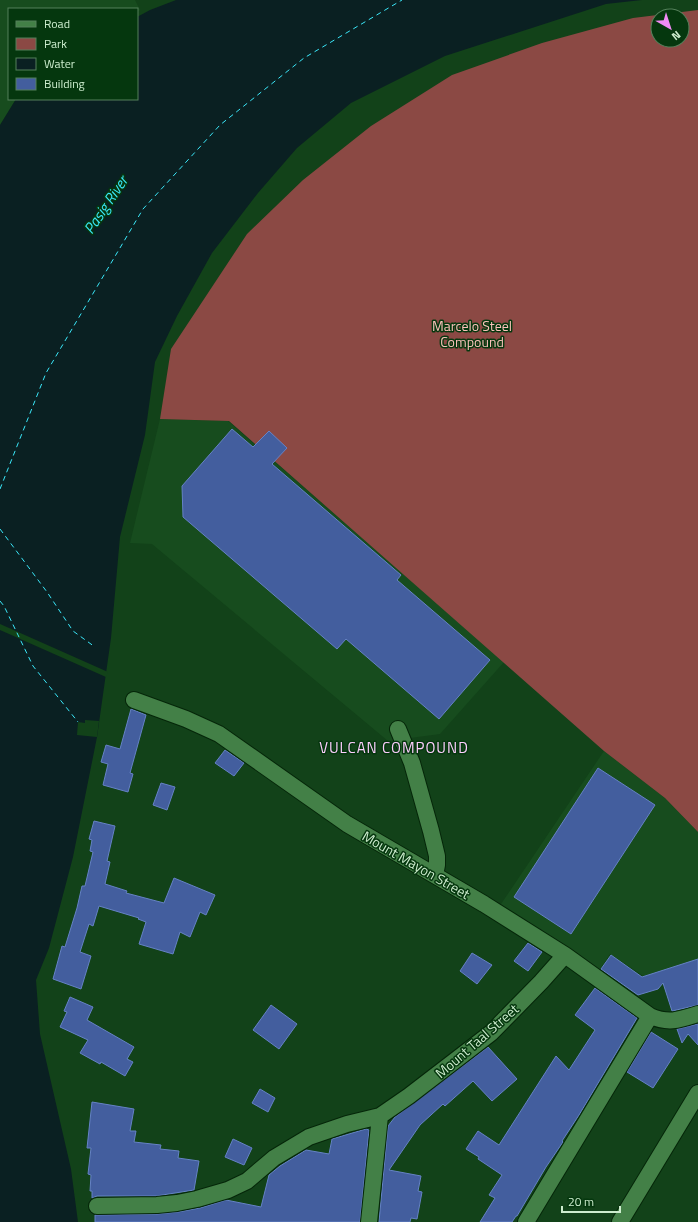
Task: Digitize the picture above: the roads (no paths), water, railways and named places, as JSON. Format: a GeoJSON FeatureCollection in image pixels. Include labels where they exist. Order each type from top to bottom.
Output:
{"type":"FeatureCollection","features":[{"type":"Feature","properties":{"kind":"street","name":"Mount Mayon Street"},"geometry":{"type":"LineString","coordinates":[[134,700],[186,719],[219,734],[347,824],[383,847],[435,875],[565,954],[650,1016],[661,1020],[672,1021],[698,1014]]}},
{"type":"Feature","properties":{"kind":"street"},"geometry":{"type":"LineString","coordinates":[[398,729],[412,763],[430,825],[437,856],[435,875]]}},
{"type":"Feature","properties":{"kind":"street","name":"Mount Taal Street"},"geometry":{"type":"LineString","coordinates":[[380,1116],[410,1096],[491,1033],[541,982],[565,954]]}},
{"type":"Feature","properties":{"kind":"street"},"geometry":{"type":"LineString","coordinates":[[526,1222],[650,1016]]}},
{"type":"Feature","properties":{"kind":"street"},"geometry":{"type":"LineString","coordinates":[[620,1222],[698,1093]]}},
{"type":"Feature","properties":{"kind":"street"},"geometry":{"type":"LineString","coordinates":[[97,1206],[157,1205],[177,1203],[228,1190],[247,1181],[274,1158],[309,1137],[346,1124],[380,1116],[369,1222]]}},
{"type":"Feature","properties":{"kind":"water","name":"Pasig River"},"geometry":{"type":"Polygon","coordinates":[[[176,0],[642,0],[606,4],[445,56],[351,103],[297,148],[258,193],[212,253],[177,316],[155,362],[145,435],[120,537],[111,638],[97,737],[73,857],[49,948],[36,980],[40,1034],[71,1169],[78,1222],[0,1222],[0,125],[15,100],[138,100],[138,16],[176,0]]]}},
{"type":"Feature","properties":{"kind":"district","name":"VULCAN COMPOUND"},"geometry":{"type":"Point","coordinates":[394,748]}},
{"type":"Feature","properties":{"kind":"park label","name":"Marcelo Steel Compound"},"geometry":{"type":"Point","coordinates":[472,334]}}]}
